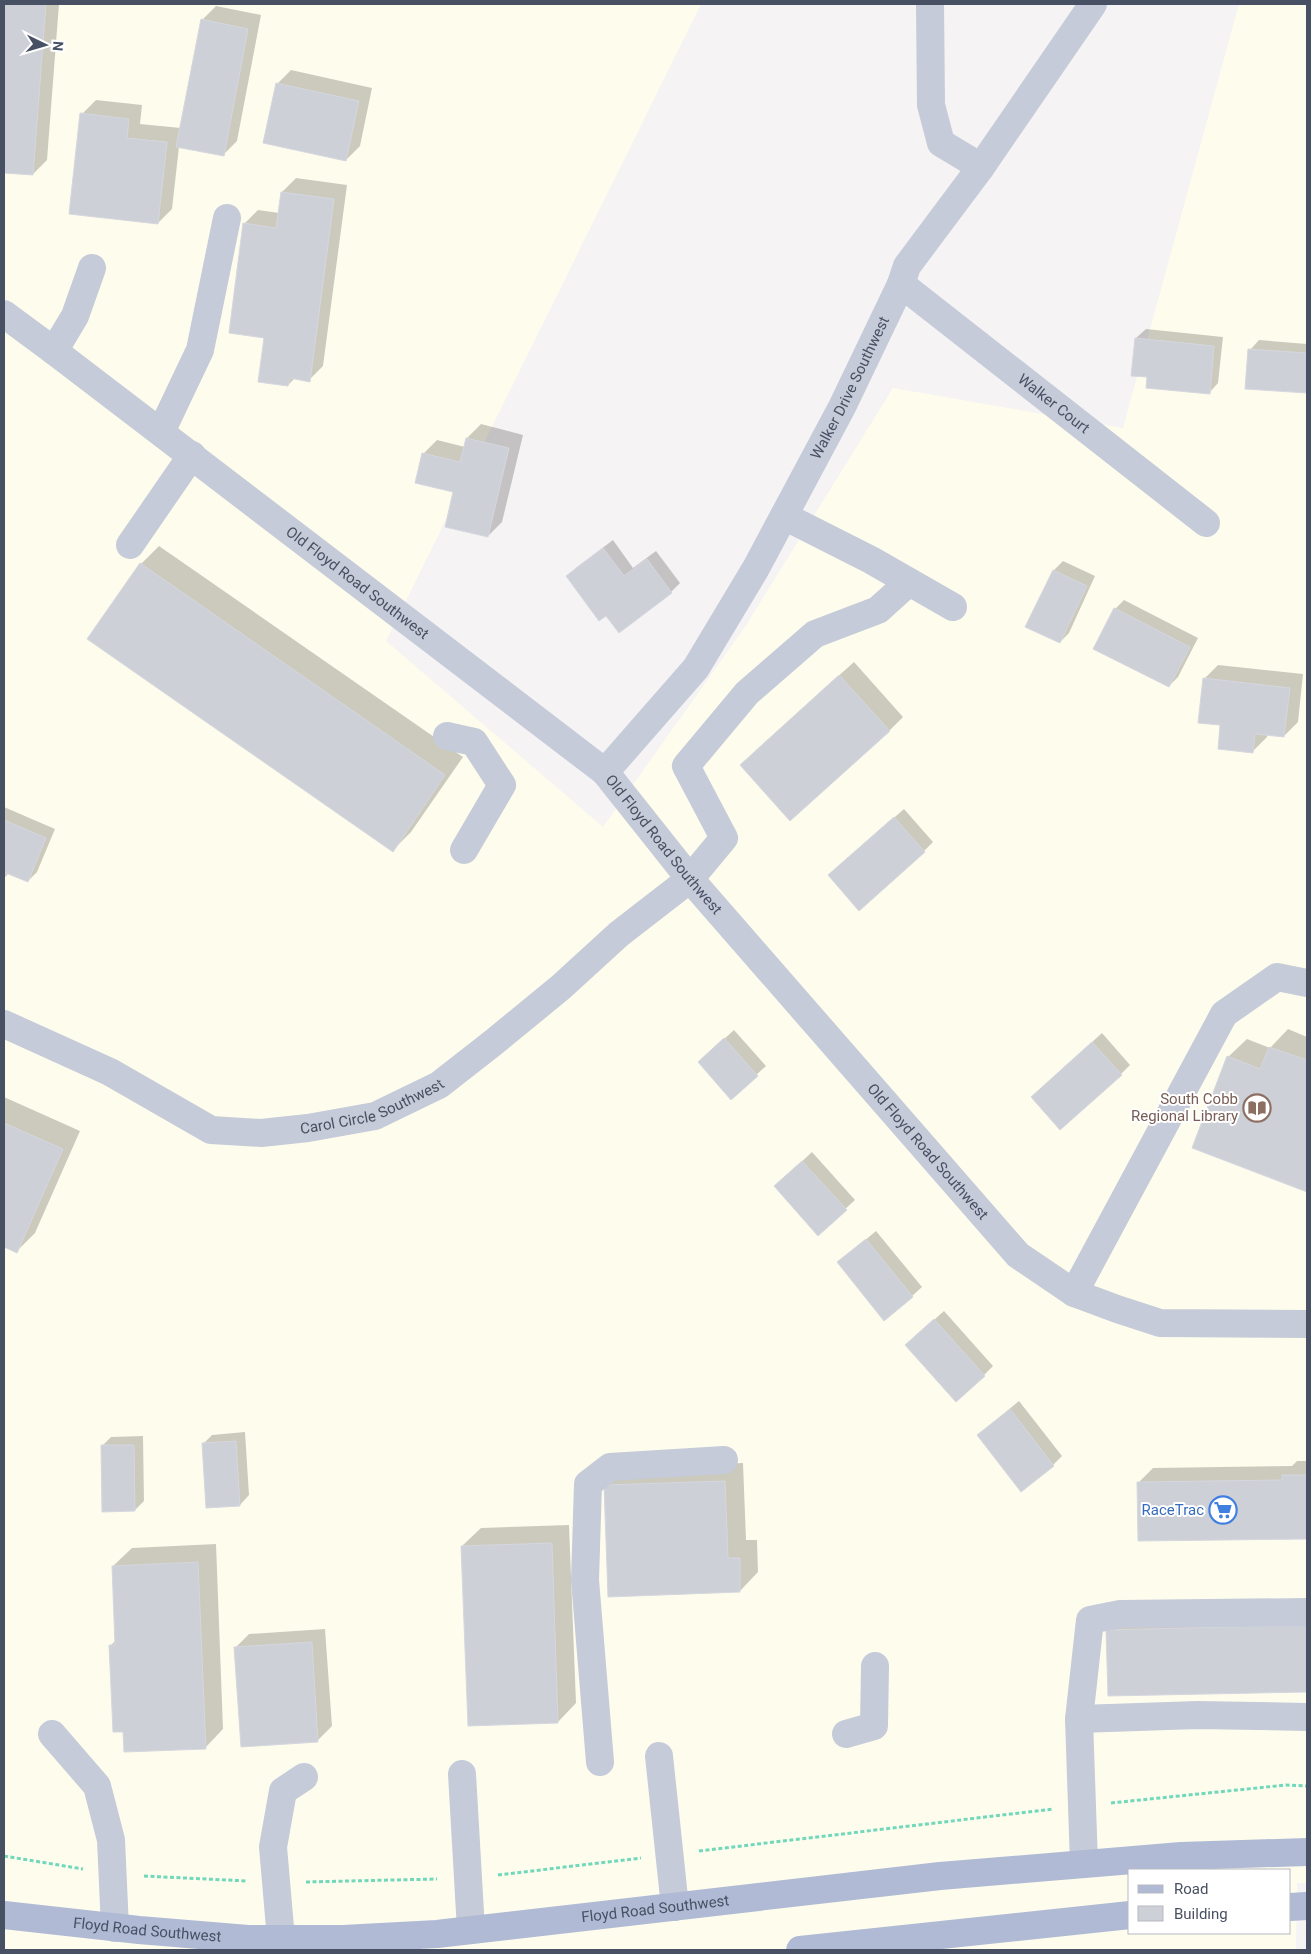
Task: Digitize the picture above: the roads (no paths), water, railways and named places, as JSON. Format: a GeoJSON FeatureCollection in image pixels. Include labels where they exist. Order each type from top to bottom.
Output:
{"type":"FeatureCollection","features":[{"type":"Feature","properties":{"kind":"main road","name":"Floyd Road Southwest"},"geometry":{"type":"LineString","coordinates":[[4,1915],[115,1928],[248,1939],[344,1939],[472,1930],[940,1876],[1181,1856],[1307,1852]]}},
{"type":"Feature","properties":{"kind":"main road"},"geometry":{"type":"LineString","coordinates":[[1291,1907],[1307,1906]]}},
{"type":"Feature","properties":{"kind":"main road"},"geometry":{"type":"LineString","coordinates":[[800,1950],[907,1944],[1128,1915]]}},
{"type":"Feature","properties":{"kind":"street"},"geometry":{"type":"LineString","coordinates":[[930,4],[931,105],[941,142],[982,167]]}},
{"type":"Feature","properties":{"kind":"street","name":"Walker Drive Southwest"},"geometry":{"type":"LineString","coordinates":[[606,772],[696,668],[756,568],[842,407],[901,284],[907,266],[982,167],[1093,4]]}},
{"type":"Feature","properties":{"kind":"street"},"geometry":{"type":"LineString","coordinates":[[161,432],[200,350],[227,218]]}},
{"type":"Feature","properties":{"kind":"street"},"geometry":{"type":"LineString","coordinates":[[54,351],[76,316],[92,268]]}},
{"type":"Feature","properties":{"kind":"street","name":"Walker Court"},"geometry":{"type":"LineString","coordinates":[[901,284],[1206,523]]}},
{"type":"Feature","properties":{"kind":"street","name":"Old Floyd Road Southwest"},"geometry":{"type":"LineString","coordinates":[[4,314],[192,455],[606,772],[690,879],[1018,1255],[1074,1293],[1160,1323],[1307,1324]]}},
{"type":"Feature","properties":{"kind":"street"},"geometry":{"type":"LineString","coordinates":[[130,544],[192,455]]}},
{"type":"Feature","properties":{"kind":"street"},"geometry":{"type":"LineString","coordinates":[[784,516],[871,560],[953,607]]}},
{"type":"Feature","properties":{"kind":"street","name":"Carol Circle Southwest"},"geometry":{"type":"LineString","coordinates":[[4,1024],[110,1072],[211,1130],[261,1133],[308,1128],[375,1116],[439,1085],[554,993],[619,934],[690,879],[724,838],[686,766],[747,694],[815,634],[878,610],[909,582]]}},
{"type":"Feature","properties":{"kind":"street"},"geometry":{"type":"LineString","coordinates":[[447,736],[474,742],[502,785],[464,850]]}},
{"type":"Feature","properties":{"kind":"street"},"geometry":{"type":"LineString","coordinates":[[1074,1293],[1224,1014],[1277,977],[1307,983]]}},
{"type":"Feature","properties":{"kind":"street"},"geometry":{"type":"LineString","coordinates":[[600,1762],[585,1580],[588,1484],[610,1467],[724,1460]]}},
{"type":"Feature","properties":{"kind":"street"},"geometry":{"type":"LineString","coordinates":[[1084,1864],[1079,1719],[1090,1620],[1120,1614],[1307,1612]]}},
{"type":"Feature","properties":{"kind":"street"},"geometry":{"type":"LineString","coordinates":[[846,1734],[874,1726],[875,1666]]}},
{"type":"Feature","properties":{"kind":"street"},"geometry":{"type":"LineString","coordinates":[[1079,1719],[1198,1715],[1307,1717]]}},
{"type":"Feature","properties":{"kind":"street"},"geometry":{"type":"LineString","coordinates":[[52,1734],[97,1786],[111,1840],[115,1928]]}},
{"type":"Feature","properties":{"kind":"street"},"geometry":{"type":"LineString","coordinates":[[660,1756],[675,1907]]}},
{"type":"Feature","properties":{"kind":"street"},"geometry":{"type":"LineString","coordinates":[[462,1774],[472,1930]]}},
{"type":"Feature","properties":{"kind":"street"},"geometry":{"type":"LineString","coordinates":[[281,1939],[273,1847],[283,1791],[304,1777]]}},
{"type":"Feature","properties":{"kind":"place","name":"South Cobb Regional Library"},"geometry":{"type":"Point","coordinates":[1257,1108]}},
{"type":"Feature","properties":{"kind":"place","name":"RaceTrac"},"geometry":{"type":"Point","coordinates":[1223,1510]}}]}
